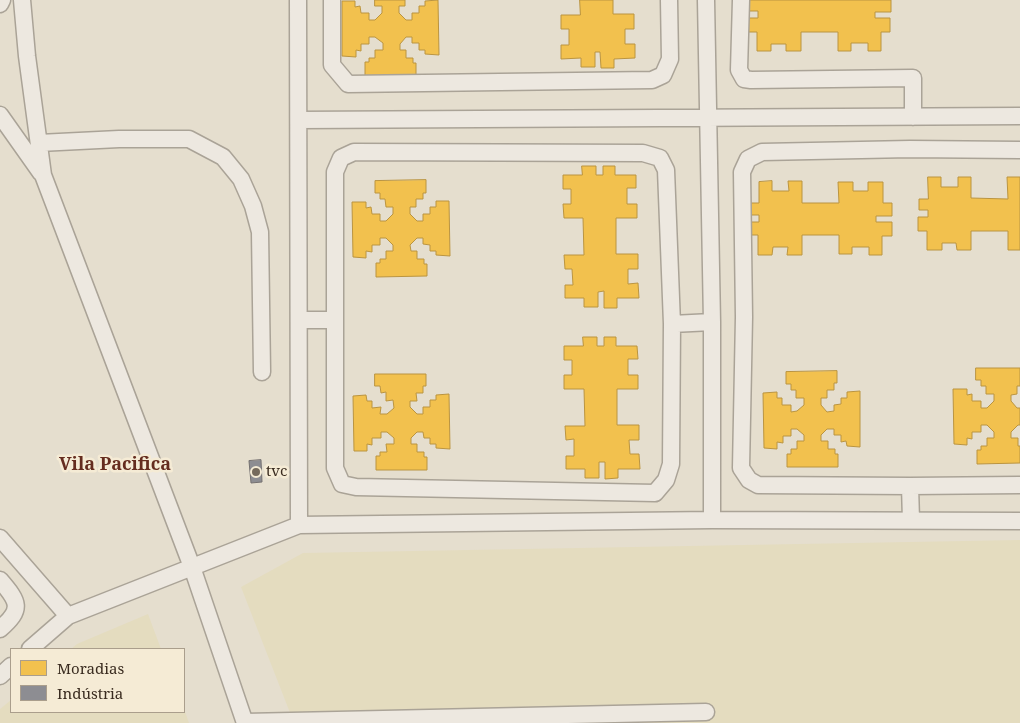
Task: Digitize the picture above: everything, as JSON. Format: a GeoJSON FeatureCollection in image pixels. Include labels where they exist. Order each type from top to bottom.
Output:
{"type":"FeatureCollection","features":[{"type":"Feature","properties":{"kind":"street"},"geometry":{"type":"LineString","coordinates":[[0,4],[2,0]]}},
{"type":"Feature","properties":{"kind":"street"},"geometry":{"type":"LineString","coordinates":[[22,0],[27,56],[43,175],[192,568],[245,723],[706,712]]}},
{"type":"Feature","properties":{"kind":"street"},"geometry":{"type":"LineString","coordinates":[[298,0],[299,525]]}},
{"type":"Feature","properties":{"kind":"street"},"geometry":{"type":"LineString","coordinates":[[332,0],[332,65],[348,84],[652,80],[664,75],[670,59],[670,0]]}},
{"type":"Feature","properties":{"kind":"street"},"geometry":{"type":"LineString","coordinates":[[706,0],[712,322],[712,520]]}},
{"type":"Feature","properties":{"kind":"street"},"geometry":{"type":"LineString","coordinates":[[741,0],[739,70],[744,79],[912,78],[913,117]]}},
{"type":"Feature","properties":{"kind":"street"},"geometry":{"type":"LineString","coordinates":[[0,115],[43,175]]}},
{"type":"Feature","properties":{"kind":"street"},"geometry":{"type":"LineString","coordinates":[[299,120],[1020,116]]}},
{"type":"Feature","properties":{"kind":"street"},"geometry":{"type":"LineString","coordinates":[[38,143],[119,139],[189,139],[223,157],[241,179],[253,206],[260,232],[262,372]]}},
{"type":"Feature","properties":{"kind":"street"},"geometry":{"type":"LineString","coordinates":[[1020,150],[910,149],[762,152],[748,159],[742,172],[744,317],[741,468],[748,480],[758,486],[1020,485]]}},
{"type":"Feature","properties":{"kind":"street"},"geometry":{"type":"LineString","coordinates":[[354,152],[643,153],[660,158],[666,170],[672,324],[671,464],[666,480],[655,493],[356,487],[342,484],[335,468],[335,320],[335,172],[341,158],[354,152]]}},
{"type":"Feature","properties":{"kind":"street"},"geometry":{"type":"LineString","coordinates":[[299,320],[335,320]]}},
{"type":"Feature","properties":{"kind":"street"},"geometry":{"type":"LineString","coordinates":[[672,324],[712,322]]}},
{"type":"Feature","properties":{"kind":"street"},"geometry":{"type":"LineString","coordinates":[[910,486],[911,520]]}},
{"type":"Feature","properties":{"kind":"street"},"geometry":{"type":"LineString","coordinates":[[31,648],[68,616],[299,525],[712,520],[1020,521]]}},
{"type":"Feature","properties":{"kind":"street"},"geometry":{"type":"LineString","coordinates":[[0,538],[68,616]]}},
{"type":"Feature","properties":{"kind":"street"},"geometry":{"type":"LineString","coordinates":[[0,580],[12,593],[16,603],[16,611],[13,618],[0,629]]}},
{"type":"Feature","properties":{"kind":"street"},"geometry":{"type":"LineString","coordinates":[[0,676],[10,667]]}},
{"type":"Feature","properties":{"kind":"shaded area"},"geometry":{"type":"Polygon","coordinates":[[[1020,540],[1020,723],[294,723],[241,587],[303,553],[1020,540]]]}},
{"type":"Feature","properties":{"kind":"shaded area"},"geometry":{"type":"Polygon","coordinates":[[[148,614],[161,648],[72,648],[77,644],[148,614]]]}},
{"type":"Feature","properties":{"kind":"shaded area"},"geometry":{"type":"Polygon","coordinates":[[[10,701],[10,713],[185,712],[189,723],[0,723],[0,709],[10,701]]]}},
{"type":"Feature","properties":{"kind":"building: Moradias"},"geometry":{"type":"Polygon","coordinates":[[[375,0],[405,0],[405,6],[399,6],[399,13],[406,20],[412,20],[412,13],[419,13],[419,6],[425,6],[425,1],[438,0],[439,55],[425,54],[425,50],[419,50],[419,43],[412,43],[412,37],[406,37],[400,44],[400,50],[406,50],[406,58],[413,58],[413,63],[416,63],[416,75],[365,76],[365,62],[369,62],[369,58],[375,58],[375,50],[383,50],[383,43],[375,37],[369,37],[369,44],[361,44],[361,51],[356,50],[356,57],[342,56],[342,1],[355,1],[355,7],[360,6],[361,13],[369,13],[369,20],[375,20],[382,13],[382,6],[375,6],[375,0]]]}},
{"type":"Feature","properties":{"kind":"building: Moradias"},"geometry":{"type":"Polygon","coordinates":[[[580,0],[613,0],[613,14],[634,14],[634,29],[625,29],[625,44],[635,44],[635,58],[614,59],[614,68],[601,68],[600,52],[595,52],[595,67],[581,67],[581,58],[561,59],[561,45],[569,45],[569,29],[561,29],[561,15],[580,15],[580,0]]]}},
{"type":"Feature","properties":{"kind":"building: Moradias"},"geometry":{"type":"Polygon","coordinates":[[[749,0],[891,0],[891,12],[875,12],[875,18],[890,18],[890,32],[881,32],[881,51],[868,51],[868,43],[851,43],[851,51],[838,51],[838,32],[801,32],[801,51],[786,51],[786,44],[771,44],[771,51],[757,51],[757,32],[748,32],[748,18],[758,18],[758,11],[748,11],[749,0]]]}},
{"type":"Feature","properties":{"kind":"building: Moradias"},"geometry":{"type":"Polygon","coordinates":[[[582,166],[596,166],[596,175],[603,175],[603,166],[615,166],[615,175],[636,175],[636,188],[627,188],[627,204],[637,204],[637,218],[616,218],[616,254],[638,254],[638,269],[628,269],[628,284],[638,283],[639,298],[617,298],[617,308],[604,308],[604,291],[598,292],[598,307],[584,307],[584,298],[565,298],[565,285],[573,285],[572,269],[565,269],[564,255],[584,255],[583,218],[564,218],[563,204],[571,204],[571,189],[563,189],[563,175],[582,175],[582,166]]]}},
{"type":"Feature","properties":{"kind":"building: Moradias"},"geometry":{"type":"Polygon","coordinates":[[[928,177],[941,177],[941,187],[958,187],[958,177],[971,177],[971,198],[1008,199],[1007,177],[1020,177],[1020,250],[1008,250],[1008,231],[971,231],[971,250],[957,250],[956,243],[942,243],[942,250],[927,250],[927,231],[918,231],[918,217],[928,217],[928,210],[919,210],[919,199],[928,199],[928,177]]]}},
{"type":"Feature","properties":{"kind":"building: Moradias"},"geometry":{"type":"Polygon","coordinates":[[[426,180],[426,193],[423,193],[423,199],[416,199],[416,207],[410,207],[410,214],[417,221],[423,221],[423,214],[430,214],[430,207],[436,207],[436,201],[449,201],[450,256],[436,255],[436,251],[430,251],[430,245],[423,244],[423,238],[417,238],[410,245],[411,251],[417,251],[417,259],[424,259],[424,264],[427,264],[427,276],[376,277],[376,263],[380,263],[380,259],[386,259],[386,251],[393,251],[393,245],[386,238],[380,238],[380,245],[372,245],[372,252],[366,251],[366,258],[353,257],[352,202],[366,202],[366,208],[371,207],[372,214],[380,214],[380,221],[386,221],[393,214],[393,207],[386,207],[385,199],[380,199],[380,193],[375,193],[375,181],[426,180]]]}},
{"type":"Feature","properties":{"kind":"building: Moradias"},"geometry":{"type":"Polygon","coordinates":[[[772,181],[772,191],[789,191],[788,181],[802,181],[802,203],[839,203],[838,182],[853,182],[853,191],[868,191],[868,182],[883,182],[883,203],[892,203],[892,216],[876,216],[876,222],[892,222],[892,236],[882,236],[882,255],[869,255],[869,247],[852,247],[852,254],[839,254],[839,235],[802,235],[802,255],[787,255],[788,247],[773,247],[772,255],[758,255],[758,235],[749,235],[749,222],[759,222],[759,215],[750,215],[750,203],[759,203],[759,182],[772,181]]]}},
{"type":"Feature","properties":{"kind":"building: Moradias"},"geometry":{"type":"Polygon","coordinates":[[[583,337],[597,337],[597,346],[604,346],[604,337],[616,337],[616,346],[637,346],[638,359],[628,359],[628,375],[638,375],[638,389],[617,389],[617,425],[639,425],[639,440],[629,440],[630,454],[639,454],[640,469],[618,469],[618,478],[605,479],[605,462],[599,462],[599,478],[585,478],[585,469],[566,469],[566,456],[574,456],[574,439],[566,440],[565,426],[585,426],[584,389],[564,389],[564,375],[572,375],[572,360],[564,360],[564,346],[583,346],[583,337]]]}},
{"type":"Feature","properties":{"kind":"building: Moradias"},"geometry":{"type":"Polygon","coordinates":[[[976,368],[1020,368],[1020,386],[1017,386],[1017,394],[1011,395],[1011,401],[1017,408],[1020,408],[1020,425],[1011,432],[1011,438],[1018,438],[1020,463],[977,464],[977,450],[981,450],[981,446],[987,446],[987,438],[994,438],[994,432],[987,425],[981,425],[981,432],[972,432],[972,439],[967,438],[967,445],[954,444],[953,389],[967,389],[967,395],[972,394],[972,401],[981,401],[981,408],[987,408],[994,401],[994,394],[986,394],[986,386],[981,386],[981,380],[976,380],[976,368]]]}},
{"type":"Feature","properties":{"kind":"building: Moradias"},"geometry":{"type":"Polygon","coordinates":[[[837,371],[837,383],[834,383],[834,390],[827,390],[827,398],[821,398],[821,405],[827,412],[834,411],[834,405],[841,404],[841,398],[847,398],[847,392],[860,391],[860,447],[847,446],[846,441],[841,442],[841,435],[834,435],[834,429],[827,429],[821,435],[821,441],[828,441],[828,449],[835,449],[835,454],[838,454],[838,467],[787,467],[787,454],[791,454],[791,449],[797,449],[797,441],[804,441],[804,435],[797,429],[791,429],[791,436],[783,436],[783,443],[777,442],[777,449],[764,448],[763,393],[777,392],[777,398],[782,398],[782,405],[791,405],[791,412],[797,411],[804,405],[804,398],[796,398],[796,390],[791,390],[791,384],[786,384],[786,372],[837,371]]]}},
{"type":"Feature","properties":{"kind":"building: Moradias"},"geometry":{"type":"Polygon","coordinates":[[[375,374],[426,374],[426,386],[423,386],[423,393],[416,393],[417,401],[410,401],[410,407],[417,414],[423,414],[423,407],[430,407],[430,400],[436,400],[436,395],[449,394],[450,449],[436,448],[436,444],[430,444],[430,438],[424,438],[423,432],[417,432],[411,438],[411,444],[417,444],[417,452],[424,452],[424,457],[427,457],[427,470],[376,470],[376,456],[380,456],[380,452],[387,452],[386,444],[394,444],[394,438],[387,432],[381,432],[381,438],[372,438],[372,445],[367,444],[367,451],[354,451],[353,396],[366,395],[367,401],[372,401],[372,408],[381,407],[380,414],[387,414],[394,408],[393,400],[386,401],[386,392],[381,393],[380,386],[375,386],[375,374]]]}},
{"type":"Feature","properties":{"kind":"building: Indústria","name":"tvc"},"geometry":{"type":"Polygon","coordinates":[[[261,460],[262,482],[251,483],[249,461],[261,460]]]}},
{"type":"Feature","properties":{"kind":"place","name":"tvc"},"geometry":{"type":"Point","coordinates":[256,472]}},
{"type":"Feature","properties":{"kind":"district","name":"Vila Pacifica"},"geometry":{"type":"Point","coordinates":[115,465]}}]}
